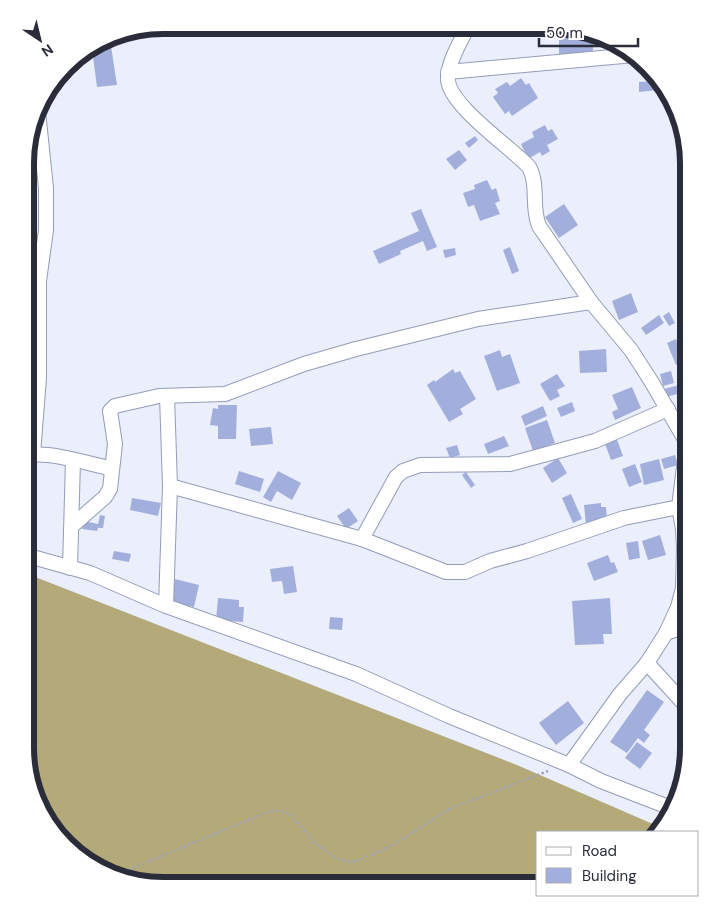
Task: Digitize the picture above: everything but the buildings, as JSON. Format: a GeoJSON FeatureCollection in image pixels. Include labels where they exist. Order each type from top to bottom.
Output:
{"type":"FeatureCollection","features":[{"type":"Feature","properties":{"kind":"street"},"geometry":{"type":"LineString","coordinates":[[465,34],[448,72],[448,86],[494,137],[529,167],[534,185],[535,217],[539,226],[591,302],[631,350],[680,430]]}},
{"type":"Feature","properties":{"kind":"street"},"geometry":{"type":"LineString","coordinates":[[448,72],[623,56]]}},
{"type":"Feature","properties":{"kind":"street"},"geometry":{"type":"LineString","coordinates":[[34,416],[39,378],[39,281],[46,230],[46,188],[40,125]]}},
{"type":"Feature","properties":{"kind":"street"},"geometry":{"type":"LineString","coordinates":[[72,526],[105,497],[110,489],[115,444],[110,410],[115,406],[167,396],[225,394],[304,364],[365,347],[478,319],[591,302]]}},
{"type":"Feature","properties":{"kind":"street"},"geometry":{"type":"LineString","coordinates":[[166,606],[170,486],[167,396]]}},
{"type":"Feature","properties":{"kind":"street"},"geometry":{"type":"LineString","coordinates":[[362,539],[396,477],[403,471],[420,465],[510,464],[595,441],[668,409]]}},
{"type":"Feature","properties":{"kind":"street"},"geometry":{"type":"LineString","coordinates":[[34,456],[73,460],[112,469]]}},
{"type":"Feature","properties":{"kind":"street"},"geometry":{"type":"LineString","coordinates":[[70,568],[73,460]]}},
{"type":"Feature","properties":{"kind":"street"},"geometry":{"type":"LineString","coordinates":[[170,486],[362,539],[446,572],[466,572],[490,561],[527,551],[624,518],[679,507]]}},
{"type":"Feature","properties":{"kind":"street"},"geometry":{"type":"LineString","coordinates":[[680,500],[680,512]]}},
{"type":"Feature","properties":{"kind":"street"},"geometry":{"type":"LineString","coordinates":[[34,558],[90,573],[166,606],[356,674],[449,716],[569,765],[601,781],[666,806]]}},
{"type":"Feature","properties":{"kind":"street"},"geometry":{"type":"LineString","coordinates":[[569,765],[620,694],[647,663],[666,633],[680,599]]}},
{"type":"Feature","properties":{"kind":"street"},"geometry":{"type":"LineString","coordinates":[[666,633],[680,628]]}},
{"type":"Feature","properties":{"kind":"street"},"geometry":{"type":"LineString","coordinates":[[647,663],[680,699]]}},
{"type":"Feature","properties":{"kind":"path"},"geometry":{"type":"LineString","coordinates":[[125,871],[270,811],[284,811],[290,814],[314,842],[334,857],[348,862],[357,861],[395,844],[447,810],[548,771],[569,765]]}},
{"type":"Feature","properties":{"kind":"shaded area"},"geometry":{"type":"Polygon","coordinates":[[[34,577],[517,765],[654,825],[650,831],[536,831],[536,877],[155,877],[130,873],[114,867],[84,851],[60,827],[51,813],[38,781],[34,748],[34,577]]]}}]}
